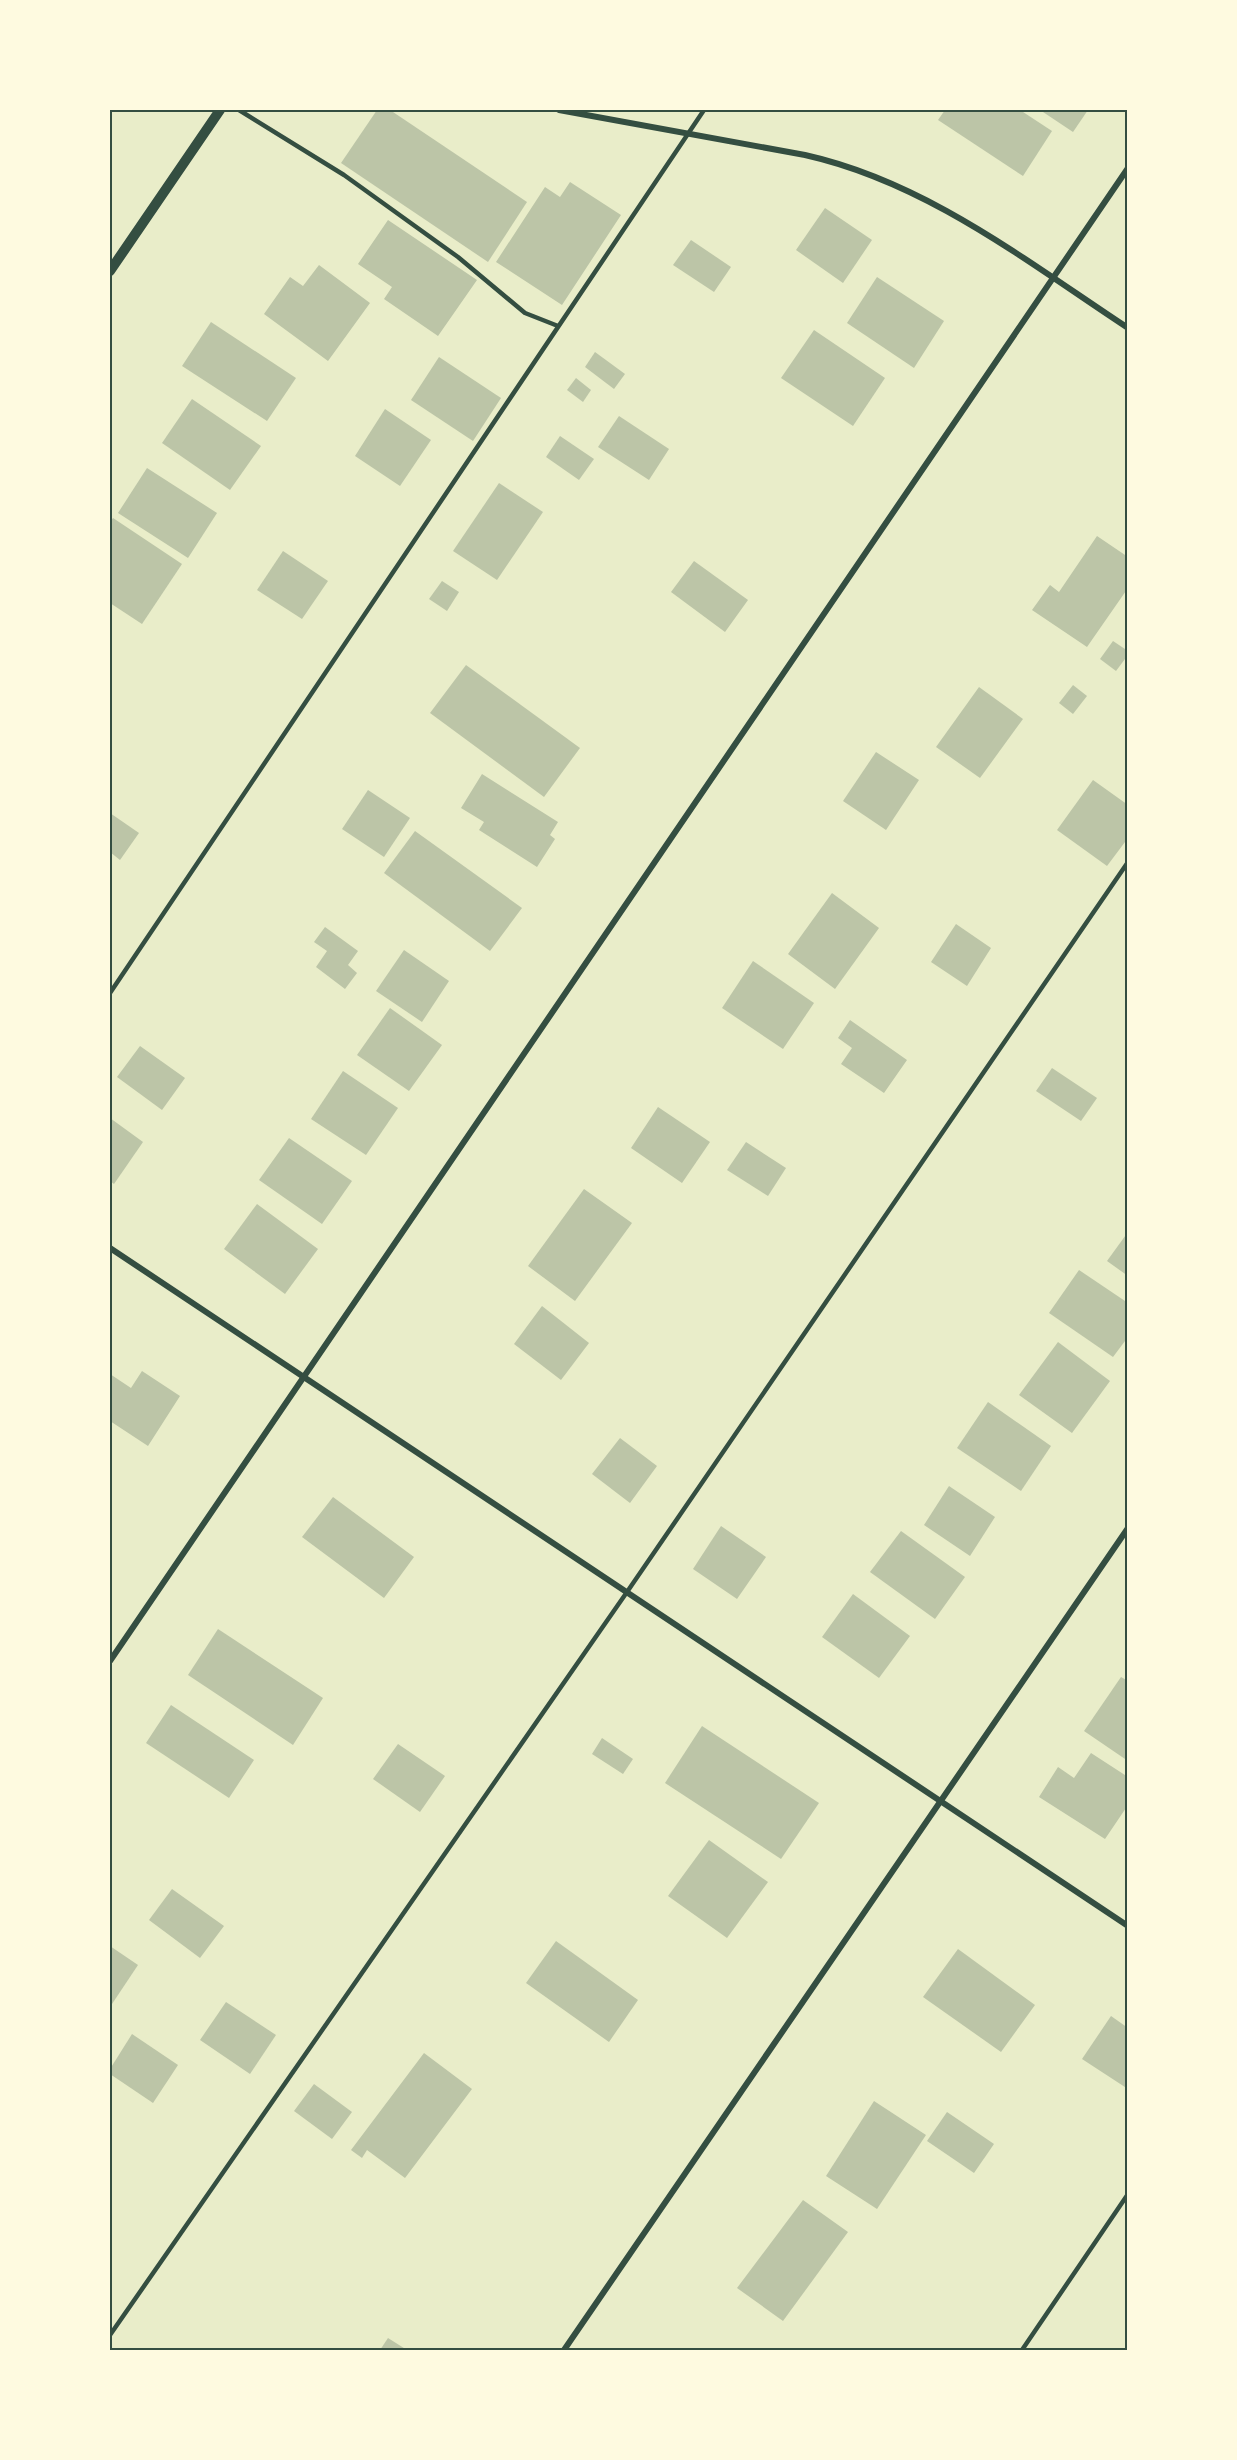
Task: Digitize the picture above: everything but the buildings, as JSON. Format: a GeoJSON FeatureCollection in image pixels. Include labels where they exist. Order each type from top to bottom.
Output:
{"type":"FeatureCollection","features":[{"type":"Feature","properties":{"kind":"street"},"geometry":{"type":"LineString","coordinates":[[110,271],[220,110]]}},
{"type":"Feature","properties":{"kind":"street"},"geometry":{"type":"LineString","coordinates":[[559,110],[688,132],[839,162],[874,175],[935,203],[1128,328]]}},
{"type":"Feature","properties":{"kind":"street"},"geometry":{"type":"LineString","coordinates":[[110,1661],[1128,168]]}},
{"type":"Feature","properties":{"kind":"street"},"geometry":{"type":"LineString","coordinates":[[110,1248],[1128,1926]]}},
{"type":"Feature","properties":{"kind":"street"},"geometry":{"type":"LineString","coordinates":[[564,2350],[1128,1528]]}},
{"type":"Feature","properties":{"kind":"lane"},"geometry":{"type":"LineString","coordinates":[[239,110],[344,175],[458,257],[525,313],[558,326]]}},
{"type":"Feature","properties":{"kind":"lane"},"geometry":{"type":"LineString","coordinates":[[110,993],[704,110]]}},
{"type":"Feature","properties":{"kind":"lane"},"geometry":{"type":"LineString","coordinates":[[110,2335],[627,1592],[1128,861]]}},
{"type":"Feature","properties":{"kind":"lane"},"geometry":{"type":"LineString","coordinates":[[1022,2350],[1128,2194]]}}]}
